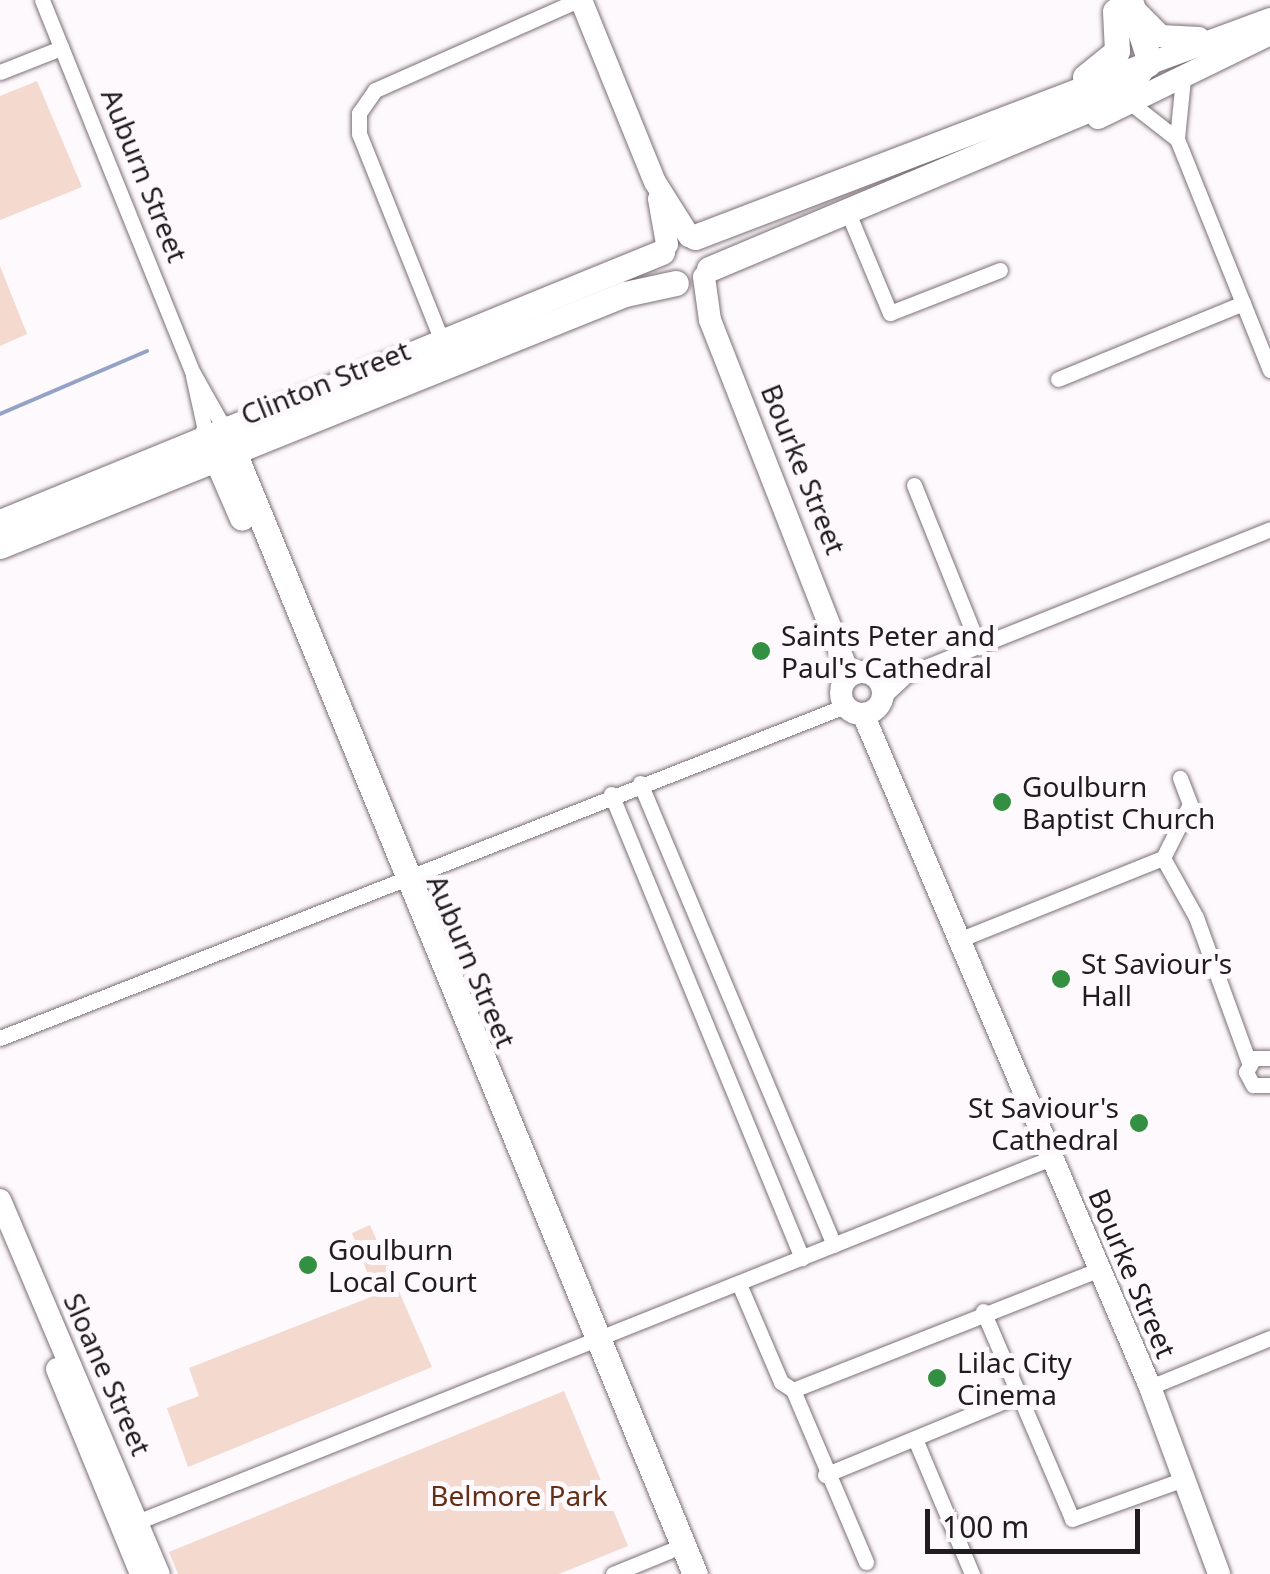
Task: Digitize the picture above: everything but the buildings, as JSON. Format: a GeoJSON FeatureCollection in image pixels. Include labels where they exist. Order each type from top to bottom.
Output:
{"type":"FeatureCollection","features":[{"type":"Feature","properties":{"kind":"main road","name":"Clinton Street"},"geometry":{"type":"LineString","coordinates":[[916,153],[1102,67],[1119,46],[1123,5]]}},
{"type":"Feature","properties":{"kind":"main road"},"geometry":{"type":"LineString","coordinates":[[1123,5],[1147,65]]}},
{"type":"Feature","properties":{"kind":"main road","name":"Clinton Street"},"geometry":{"type":"LineString","coordinates":[[0,522],[625,294],[692,278],[846,208],[1121,96],[1147,65]]}},
{"type":"Feature","properties":{"kind":"main road","name":"Clinton Street"},"geometry":{"type":"LineString","coordinates":[[0,546],[442,341],[678,242],[1147,65]]}},
{"type":"Feature","properties":{"kind":"main road"},"geometry":{"type":"LineString","coordinates":[[678,242],[709,250],[692,278]]}},
{"type":"Feature","properties":{"kind":"main road"},"geometry":{"type":"LineString","coordinates":[[678,242],[692,278]]}},
{"type":"Feature","properties":{"kind":"main road","name":"Auburn Street"},"geometry":{"type":"LineString","coordinates":[[219,443],[593,1341],[696,1574]]}},
{"type":"Feature","properties":{"kind":"main road","name":"Auburn Street"},"geometry":{"type":"LineString","coordinates":[[593,1341],[673,1562]]}},
{"type":"Feature","properties":{"kind":"street","name":"Auburn Street"},"geometry":{"type":"LineString","coordinates":[[42,0],[219,443]]}},
{"type":"Feature","properties":{"kind":"street"},"geometry":{"type":"LineString","coordinates":[[442,341],[359,134],[363,104],[375,90],[580,0],[678,242]]}},
{"type":"Feature","properties":{"kind":"street"},"geometry":{"type":"LineString","coordinates":[[1123,5],[1161,36],[1220,36]]}},
{"type":"Feature","properties":{"kind":"street","name":"Clinton Street"},"geometry":{"type":"LineString","coordinates":[[1147,65],[1270,19]]}},
{"type":"Feature","properties":{"kind":"street","name":"Clinton Street"},"geometry":{"type":"LineString","coordinates":[[1147,65],[1169,68],[1270,34]]}},
{"type":"Feature","properties":{"kind":"street","name":"Clinton Street"},"geometry":{"type":"LineString","coordinates":[[1053,126],[1132,104],[1270,34]]}},
{"type":"Feature","properties":{"kind":"street"},"geometry":{"type":"LineString","coordinates":[[0,72],[61,48]]}},
{"type":"Feature","properties":{"kind":"street"},"geometry":{"type":"LineString","coordinates":[[1182,79],[1178,139],[1270,370]]}},
{"type":"Feature","properties":{"kind":"street"},"geometry":{"type":"LineString","coordinates":[[1132,104],[1178,139]]}},
{"type":"Feature","properties":{"kind":"street"},"geometry":{"type":"LineString","coordinates":[[846,208],[890,313],[1000,270]]}},
{"type":"Feature","properties":{"kind":"street","name":"Bourke Street"},"geometry":{"type":"LineString","coordinates":[[692,278],[843,642],[858,694],[882,742],[1051,1158],[1150,1387],[1217,1563],[1231,1574]]}},
{"type":"Feature","properties":{"kind":"street"},"geometry":{"type":"LineString","coordinates":[[1058,379],[1243,303]]}},
{"type":"Feature","properties":{"kind":"street"},"geometry":{"type":"LineString","coordinates":[[914,484],[979,647]]}},
{"type":"Feature","properties":{"kind":"street"},"geometry":{"type":"LineString","coordinates":[[0,1038],[1270,529]]}},
{"type":"Feature","properties":{"kind":"street"},"geometry":{"type":"LineString","coordinates":[[961,939],[1163,858],[1190,804],[1180,778]]}},
{"type":"Feature","properties":{"kind":"street"},"geometry":{"type":"LineString","coordinates":[[640,782],[834,1245]]}},
{"type":"Feature","properties":{"kind":"street"},"geometry":{"type":"LineString","coordinates":[[611,794],[802,1258]]}},
{"type":"Feature","properties":{"kind":"street"},"geometry":{"type":"LineString","coordinates":[[1163,858],[1246,1038],[1260,1059],[1270,1102]]}},
{"type":"Feature","properties":{"kind":"street"},"geometry":{"type":"LineString","coordinates":[[145,1574],[137,1522],[1051,1158]]}},
{"type":"Feature","properties":{"kind":"street","name":"Sloane Street"},"geometry":{"type":"LineString","coordinates":[[0,1200],[159,1574]]}},
{"type":"Feature","properties":{"kind":"street","name":"Sloane Street"},"geometry":{"type":"LineString","coordinates":[[0,1229],[90,1451],[145,1574]]}},
{"type":"Feature","properties":{"kind":"street"},"geometry":{"type":"LineString","coordinates":[[793,1390],[984,1311],[1098,1270]]}},
{"type":"Feature","properties":{"kind":"street"},"geometry":{"type":"LineString","coordinates":[[739,1284],[793,1390],[825,1475],[866,1562]]}},
{"type":"Feature","properties":{"kind":"street"},"geometry":{"type":"LineString","coordinates":[[984,1311],[1072,1519],[1187,1478]]}},
{"type":"Feature","properties":{"kind":"street"},"geometry":{"type":"LineString","coordinates":[[1150,1387],[1270,1338]]}},
{"type":"Feature","properties":{"kind":"street"},"geometry":{"type":"LineString","coordinates":[[825,1475],[1018,1395]]}},
{"type":"Feature","properties":{"kind":"street"},"geometry":{"type":"LineString","coordinates":[[914,1438],[972,1574]]}},
{"type":"Feature","properties":{"kind":"street"},"geometry":{"type":"LineString","coordinates":[[90,1451],[93,1480]]}},
{"type":"Feature","properties":{"kind":"street"},"geometry":{"type":"LineString","coordinates":[[613,1574],[673,1562]]}},
{"type":"Feature","properties":{"kind":"green space"},"geometry":{"type":"Polygon","coordinates":[[[37,81],[82,187],[0,220],[0,96],[37,81]]]}},
{"type":"Feature","properties":{"kind":"green space"},"geometry":{"type":"Polygon","coordinates":[[[0,266],[27,334],[0,346],[0,266]]]}},
{"type":"Feature","properties":{"kind":"green space"},"geometry":{"type":"Polygon","coordinates":[[[370,1225],[432,1367],[188,1467],[167,1408],[199,1396],[189,1368],[376,1295],[352,1233],[370,1225]]]}},
{"type":"Feature","properties":{"kind":"green space","name":"Belmore Park"},"geometry":{"type":"Polygon","coordinates":[[[564,1391],[628,1546],[559,1574],[178,1574],[169,1552],[564,1391]]]}},
{"type":"Feature","properties":{"kind":"waterway"},"geometry":{"type":"LineString","coordinates":[[0,414],[147,351]]}},
{"type":"Feature","properties":{"kind":"place","name":"Saints Peter and Paul's Cathedral"},"geometry":{"type":"Point","coordinates":[761,651]}},
{"type":"Feature","properties":{"kind":"place","name":"Goulburn Baptist Church"},"geometry":{"type":"Point","coordinates":[1002,802]}},
{"type":"Feature","properties":{"kind":"place","name":"St Saviour's Hall"},"geometry":{"type":"Point","coordinates":[1061,979]}},
{"type":"Feature","properties":{"kind":"place","name":"St Saviour's Cathedral"},"geometry":{"type":"Point","coordinates":[1139,1123]}},
{"type":"Feature","properties":{"kind":"place","name":"Goulburn Local Court"},"geometry":{"type":"Point","coordinates":[308,1265]}},
{"type":"Feature","properties":{"kind":"place","name":"Lilac City Cinema"},"geometry":{"type":"Point","coordinates":[937,1378]}}]}
